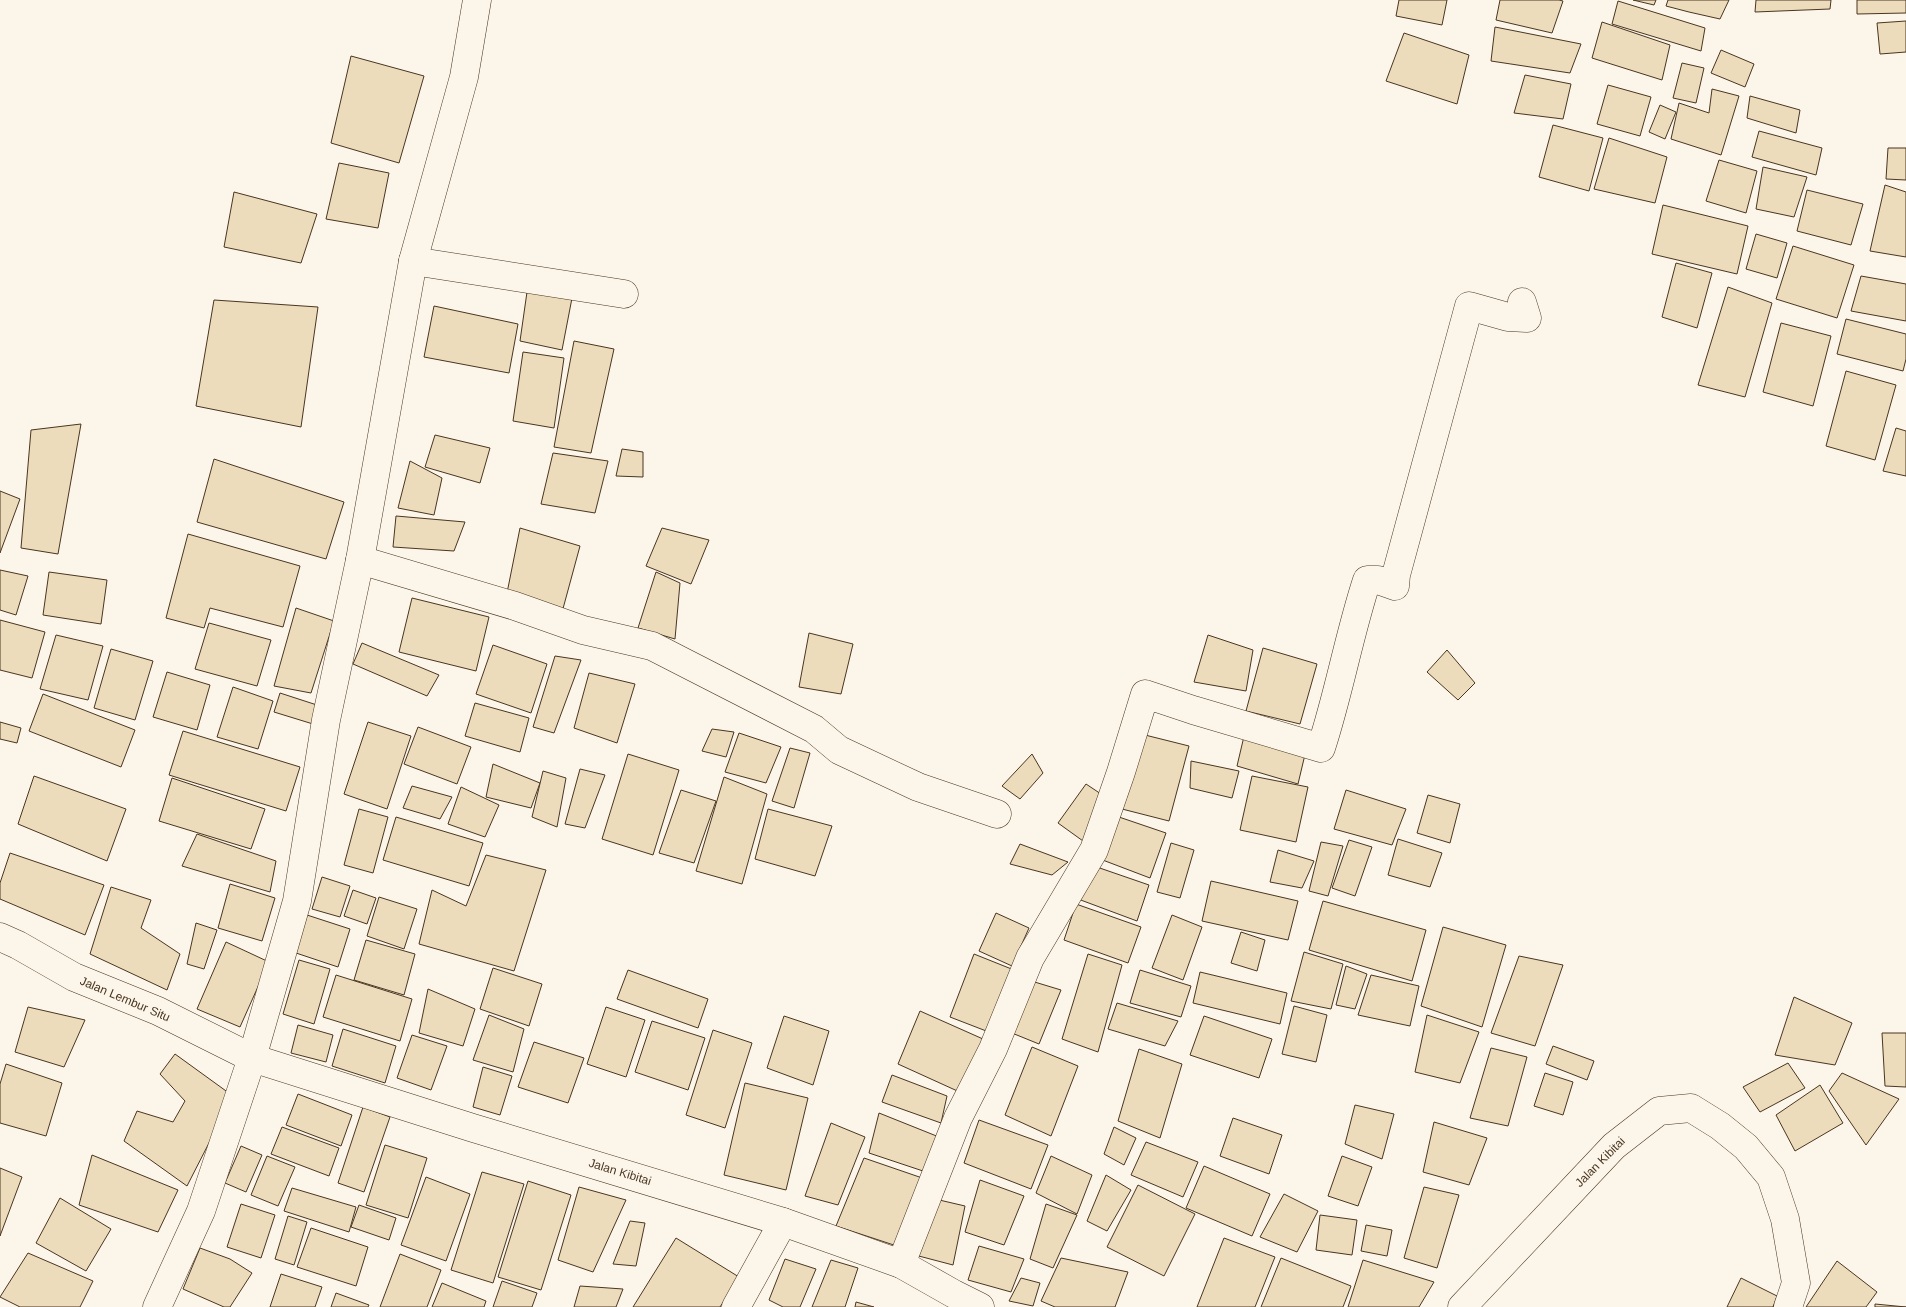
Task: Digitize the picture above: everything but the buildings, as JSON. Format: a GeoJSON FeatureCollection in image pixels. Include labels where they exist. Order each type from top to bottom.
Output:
{"type":"FeatureCollection","features":[{"type":"Feature","properties":{"kind":"street"},"geometry":{"type":"LineString","coordinates":[[157,1307],[201,1212],[252,1058],[297,901],[326,720],[360,560],[413,261],[464,77],[477,0]]}},
{"type":"Feature","properties":{"kind":"street"},"geometry":{"type":"LineString","coordinates":[[413,261],[624,294]]}},
{"type":"Feature","properties":{"kind":"street"},"geometry":{"type":"LineString","coordinates":[[901,1264],[958,1118],[993,1049],[1030,958],[1094,850],[1122,772],[1145,694],[1321,748],[1367,580],[1378,580],[1395,586],[1396,575],[1470,306],[1508,317],[1527,318],[1522,302]]}},
{"type":"Feature","properties":{"kind":"street"},"geometry":{"type":"LineString","coordinates":[[360,560],[515,606],[583,630],[652,646],[814,729],[839,750],[918,787],[997,814]]}},
{"type":"Feature","properties":{"kind":"street","name":"Jalan Lembur Situ"},"geometry":{"type":"LineString","coordinates":[[0,937],[18,945],[74,977],[158,1011],[252,1058]]}},
{"type":"Feature","properties":{"kind":"street","name":"Jalan Kibitai"},"geometry":{"type":"LineString","coordinates":[[252,1058],[473,1128],[783,1222],[901,1264],[980,1307]]}},
{"type":"Feature","properties":{"kind":"street","name":"Jalan Kibitai"},"geometry":{"type":"LineString","coordinates":[[1462,1307],[1614,1146],[1659,1111],[1691,1108],[1720,1126],[1746,1147],[1771,1177],[1785,1219],[1796,1283],[1788,1307]]}},
{"type":"Feature","properties":{"kind":"street"},"geometry":{"type":"LineString","coordinates":[[736,1307],[783,1222]]}}]}
